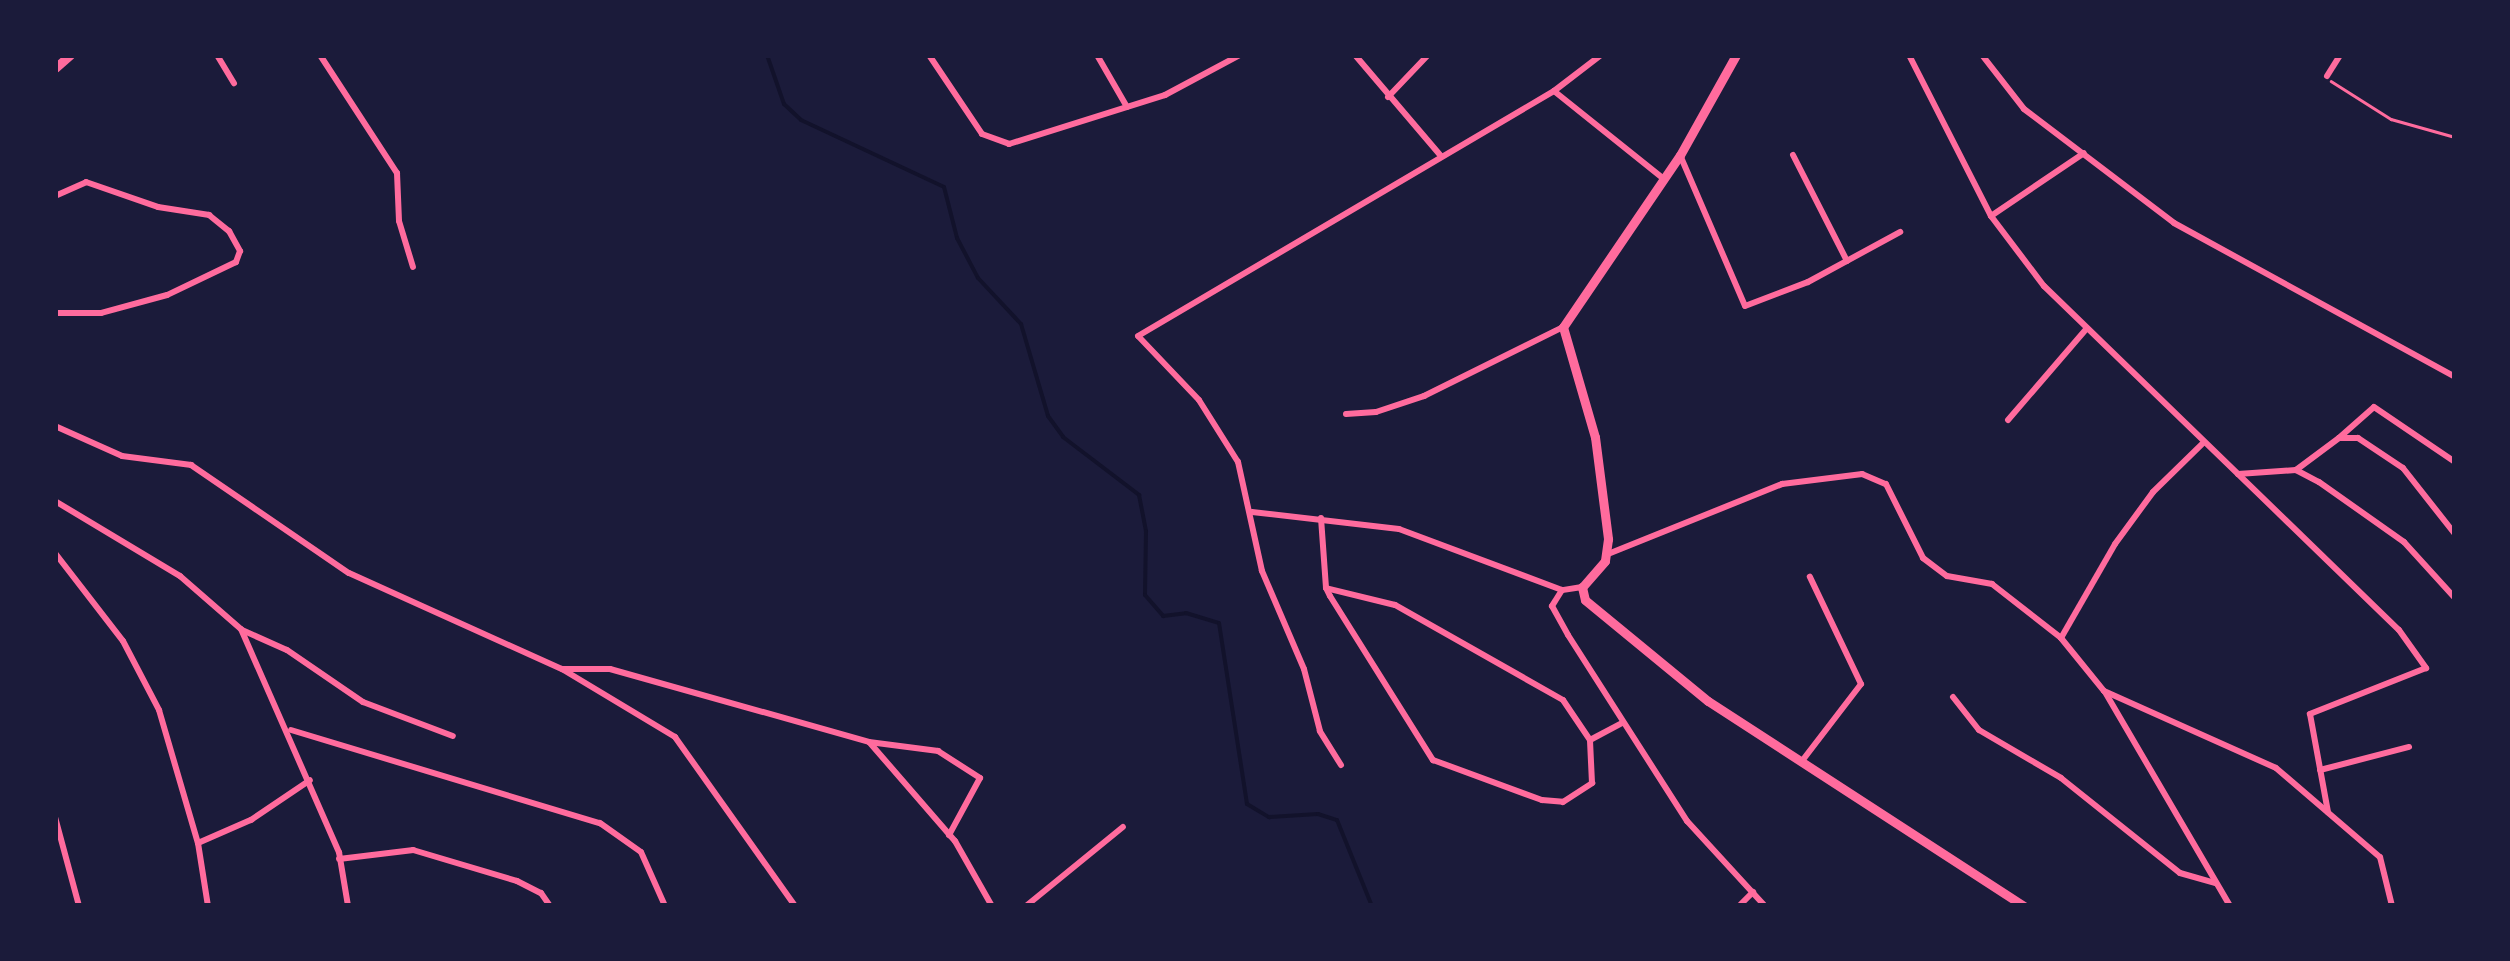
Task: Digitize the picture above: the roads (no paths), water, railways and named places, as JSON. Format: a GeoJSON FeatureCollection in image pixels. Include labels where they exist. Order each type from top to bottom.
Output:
{"type":"FeatureCollection","features":[{"type":"Feature","properties":{"kind":"street"},"geometry":{"type":"LineString","coordinates":[[55,68],[70,55]]}},
{"type":"Feature","properties":{"kind":"street"},"geometry":{"type":"LineString","coordinates":[[217,55],[234,83]]}},
{"type":"Feature","properties":{"kind":"street"},"geometry":{"type":"LineString","coordinates":[[320,55],[397,173],[399,221],[413,267]]}},
{"type":"Feature","properties":{"kind":"street"},"geometry":{"type":"LineString","coordinates":[[929,55],[982,134],[999,143],[1127,107],[1239,55]]}},
{"type":"Feature","properties":{"kind":"street"},"geometry":{"type":"LineString","coordinates":[[1097,55],[1127,107]]}},
{"type":"Feature","properties":{"kind":"street"},"geometry":{"type":"LineString","coordinates":[[1355,55],[1440,154]]}},
{"type":"Feature","properties":{"kind":"street"},"geometry":{"type":"LineString","coordinates":[[1388,97],[1428,55]]}},
{"type":"Feature","properties":{"kind":"street"},"geometry":{"type":"LineString","coordinates":[[1346,414],[1376,412],[1424,396],[1563,327],[1680,156],[1736,55]]}},
{"type":"Feature","properties":{"kind":"street"},"geometry":{"type":"LineString","coordinates":[[1909,55],[1992,216],[2044,286],[2399,630],[2426,668],[2310,714],[2328,812]]}},
{"type":"Feature","properties":{"kind":"street"},"geometry":{"type":"LineString","coordinates":[[1982,55],[2024,109],[2174,223],[2256,274],[2455,378]]}},
{"type":"Feature","properties":{"kind":"street"},"geometry":{"type":"LineString","coordinates":[[2327,76],[2340,55]]}},
{"type":"Feature","properties":{"kind":"street"},"geometry":{"type":"LineString","coordinates":[[1341,764],[1320,731],[1304,669],[1262,571],[1238,462],[1199,400],[1138,336],[1554,90],[1596,56]]}},
{"type":"Feature","properties":{"kind":"street"},"geometry":{"type":"LineString","coordinates":[[1554,90],[1664,179]]}},
{"type":"Feature","properties":{"kind":"street"},"geometry":{"type":"LineString","coordinates":[[1992,216],[2084,153]]}},
{"type":"Feature","properties":{"kind":"street"},"geometry":{"type":"LineString","coordinates":[[1793,154],[1847,261]]}},
{"type":"Feature","properties":{"kind":"street"},"geometry":{"type":"LineString","coordinates":[[1680,156],[1745,306],[1847,261],[1900,232]]}},
{"type":"Feature","properties":{"kind":"street"},"geometry":{"type":"LineString","coordinates":[[55,196],[86,182],[158,207],[208,215],[229,231],[240,251],[236,262],[167,295],[100,312],[55,313]]}},
{"type":"Feature","properties":{"kind":"street"},"geometry":{"type":"LineString","coordinates":[[1563,327],[1594,437],[1608,554]]}},
{"type":"Feature","properties":{"kind":"street"},"geometry":{"type":"LineString","coordinates":[[2008,420],[2087,328]]}},
{"type":"Feature","properties":{"kind":"street"},"geometry":{"type":"LineString","coordinates":[[2237,475],[2296,470],[2374,407],[2455,462]]}},
{"type":"Feature","properties":{"kind":"street"},"geometry":{"type":"LineString","coordinates":[[55,426],[106,451],[191,464],[348,574],[562,669],[675,737],[796,906]]}},
{"type":"Feature","properties":{"kind":"street"},"geometry":{"type":"LineString","coordinates":[[2339,438],[2371,444],[2403,468],[2455,534]]}},
{"type":"Feature","properties":{"kind":"street"},"geometry":{"type":"LineString","coordinates":[[2061,638],[2115,544],[2153,492],[2204,442]]}},
{"type":"Feature","properties":{"kind":"street"},"geometry":{"type":"LineString","coordinates":[[2296,470],[2404,542],[2455,598]]}},
{"type":"Feature","properties":{"kind":"street"},"geometry":{"type":"LineString","coordinates":[[1252,512],[1410,532],[1562,590],[1582,587],[1608,554],[1782,484],[1862,474],[1886,484],[1923,558],[1947,576],[1992,584],[2061,638],[2104,690],[2230,906]]}},
{"type":"Feature","properties":{"kind":"street"},"geometry":{"type":"LineString","coordinates":[[55,501],[180,576],[240,630],[287,650],[364,702],[452,736]]}},
{"type":"Feature","properties":{"kind":"street"},"geometry":{"type":"LineString","coordinates":[[1322,518],[1326,588],[1433,760],[1563,802],[1592,783],[1590,740],[1563,700],[1395,605],[1326,588]]}},
{"type":"Feature","properties":{"kind":"street"},"geometry":{"type":"LineString","coordinates":[[55,553],[123,641],[159,710],[198,844],[208,906]]}},
{"type":"Feature","properties":{"kind":"street"},"geometry":{"type":"LineString","coordinates":[[1802,760],[1860,684],[1810,577]]}},
{"type":"Feature","properties":{"kind":"street"},"geometry":{"type":"LineString","coordinates":[[1582,587],[1593,613],[1662,670],[2024,906]]}},
{"type":"Feature","properties":{"kind":"street"},"geometry":{"type":"LineString","coordinates":[[1562,590],[1552,606],[1622,723],[1688,821],[1765,906]]}},
{"type":"Feature","properties":{"kind":"street"},"geometry":{"type":"LineString","coordinates":[[240,630],[290,730],[310,780],[339,858],[348,906]]}},
{"type":"Feature","properties":{"kind":"street"},"geometry":{"type":"LineString","coordinates":[[562,669],[610,669],[869,742],[917,744],[978,772],[949,835]]}},
{"type":"Feature","properties":{"kind":"street"},"geometry":{"type":"LineString","coordinates":[[2104,690],[2276,768],[2380,857],[2392,906]]}},
{"type":"Feature","properties":{"kind":"street"},"geometry":{"type":"LineString","coordinates":[[1952,697],[1978,730],[2061,778],[2180,873],[2216,883]]}},
{"type":"Feature","properties":{"kind":"street"},"geometry":{"type":"LineString","coordinates":[[1590,740],[1622,723]]}},
{"type":"Feature","properties":{"kind":"street"},"geometry":{"type":"LineString","coordinates":[[290,730],[600,822],[641,852],[665,906]]}},
{"type":"Feature","properties":{"kind":"street"},"geometry":{"type":"LineString","coordinates":[[869,742],[949,835],[992,906]]}},
{"type":"Feature","properties":{"kind":"street"},"geometry":{"type":"LineString","coordinates":[[2320,770],[2409,748]]}},
{"type":"Feature","properties":{"kind":"street"},"geometry":{"type":"LineString","coordinates":[[198,844],[251,820],[310,780]]}},
{"type":"Feature","properties":{"kind":"street"},"geometry":{"type":"LineString","coordinates":[[55,817],[79,906]]}},
{"type":"Feature","properties":{"kind":"street"},"geometry":{"type":"LineString","coordinates":[[1026,906],[1123,827]]}},
{"type":"Feature","properties":{"kind":"street"},"geometry":{"type":"LineString","coordinates":[[339,858],[413,850],[517,881],[541,893],[550,906]]}},
{"type":"Feature","properties":{"kind":"street"},"geometry":{"type":"LineString","coordinates":[[55,855],[64,852]]}},
{"type":"Feature","properties":{"kind":"street"},"geometry":{"type":"LineString","coordinates":[[1739,906],[1753,892]]}},
{"type":"Feature","properties":{"kind":"waterway"},"geometry":{"type":"LineString","coordinates":[[767,55],[784,104],[801,120],[944,187],[957,238],[978,278],[1021,324],[1048,416],[1063,437],[1139,495],[1146,531],[1145,595],[1163,616],[1186,613],[1219,623],[1247,804],[1269,817],[1318,814],[1337,820],[1372,906]]}}]}
